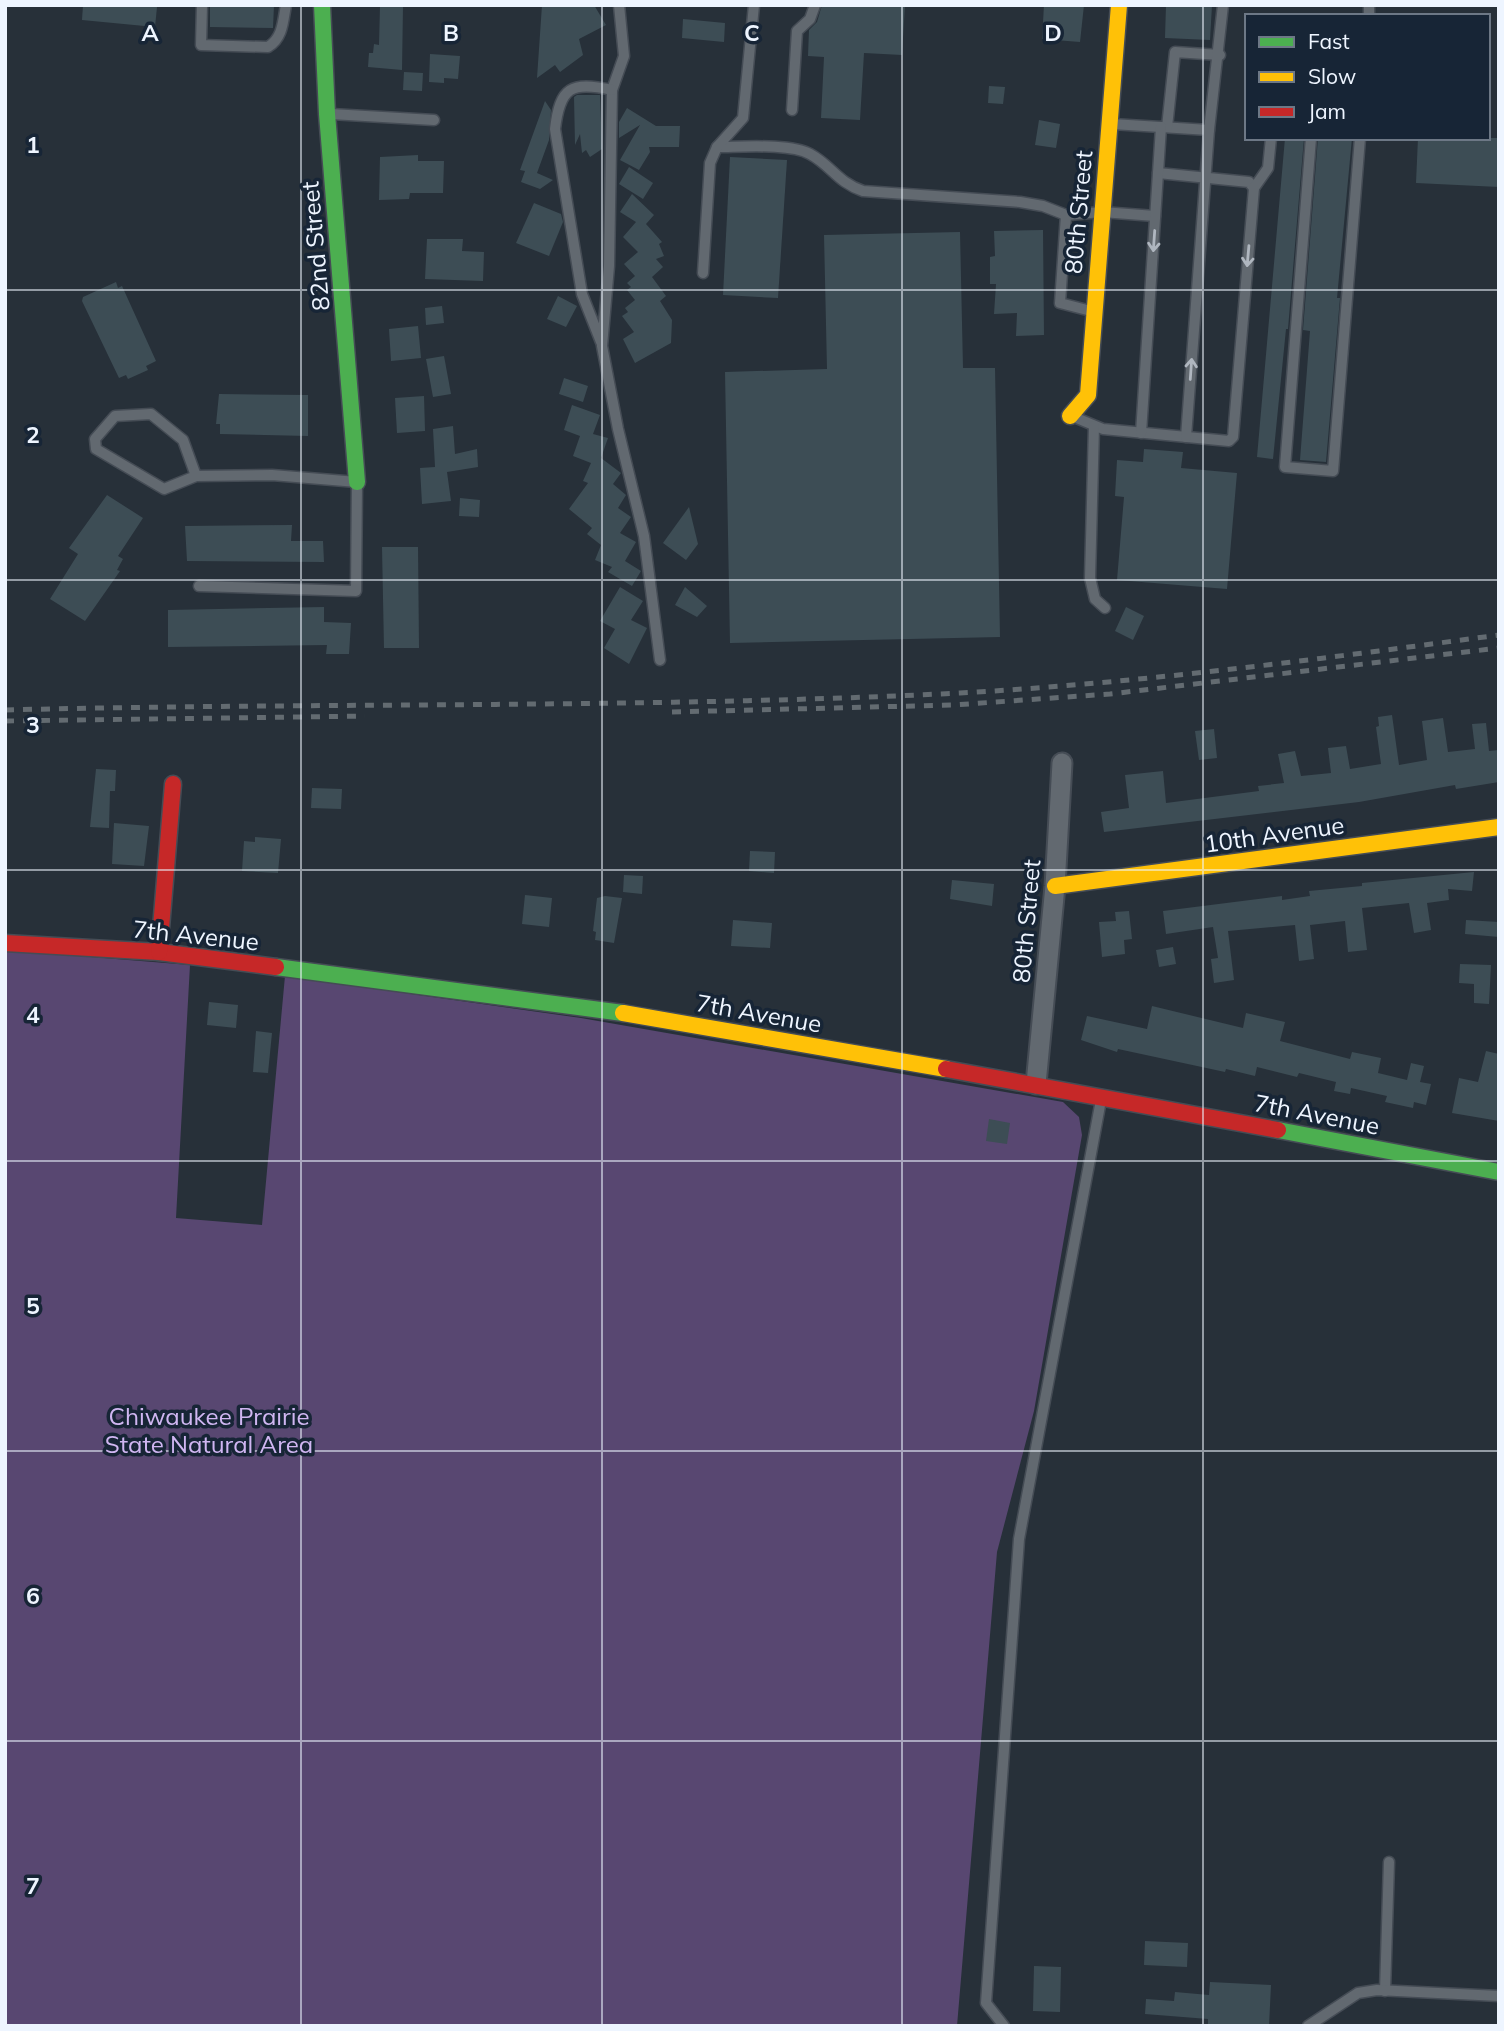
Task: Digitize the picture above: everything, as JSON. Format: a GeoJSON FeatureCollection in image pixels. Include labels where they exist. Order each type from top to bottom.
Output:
{"type":"FeatureCollection","features":[{"type":"Feature","properties":{"kind":"street","name":"82nd Street"},"geometry":{"type":"LineString","coordinates":[[322,5],[327,114],[357,482]]}},
{"type":"Feature","properties":{"kind":"street","name":"80th Street"},"geometry":{"type":"LineString","coordinates":[[1070,416],[1088,395],[1119,5]]}},
{"type":"Feature","properties":{"kind":"street","name":"80th Street"},"geometry":{"type":"LineString","coordinates":[[1036,1084],[1055,886],[1062,763]]}},
{"type":"Feature","properties":{"kind":"street"},"geometry":{"type":"LineString","coordinates":[[159,952],[173,784]]}},
{"type":"Feature","properties":{"kind":"street","name":"10th Avenue"},"geometry":{"type":"LineString","coordinates":[[1055,886],[1499,827]]}},
{"type":"Feature","properties":{"kind":"street","name":"7th Avenue"},"geometry":{"type":"LineString","coordinates":[[5,943],[159,952],[609,1011],[1036,1084],[1499,1172]]}},
{"type":"Feature","properties":{"kind":"lane"},"geometry":{"type":"LineString","coordinates":[[202,5],[201,45],[268,47],[276,43],[282,31],[286,5]]}},
{"type":"Feature","properties":{"kind":"lane"},"geometry":{"type":"LineString","coordinates":[[602,346],[610,266],[612,90],[624,56],[619,5]]}},
{"type":"Feature","properties":{"kind":"lane"},"geometry":{"type":"LineString","coordinates":[[703,273],[710,163],[717,147],[743,118],[754,5]]}},
{"type":"Feature","properties":{"kind":"lane"},"geometry":{"type":"LineString","coordinates":[[792,110],[797,31],[810,19],[815,5]]}},
{"type":"Feature","properties":{"kind":"lane"},"geometry":{"type":"LineString","coordinates":[[1186,437],[1209,130],[1220,55],[1223,5]]}},
{"type":"Feature","properties":{"kind":"lane"},"geometry":{"type":"LineString","coordinates":[[1140,433],[1158,173],[1175,52],[1220,55]]}},
{"type":"Feature","properties":{"kind":"lane"},"geometry":{"type":"LineString","coordinates":[[612,90],[587,84],[568,89],[558,103],[555,129],[582,294],[602,346],[618,429],[644,536],[660,660]]}},
{"type":"Feature","properties":{"kind":"lane"},"geometry":{"type":"LineString","coordinates":[[327,114],[433,120]]}},
{"type":"Feature","properties":{"kind":"lane"},"geometry":{"type":"LineString","coordinates":[[1109,124],[1209,130]]}},
{"type":"Feature","properties":{"kind":"lane"},"geometry":{"type":"LineString","coordinates":[[1070,416],[1094,426],[1140,433],[1229,441],[1233,437],[1254,188],[1268,168],[1271,140]]}},
{"type":"Feature","properties":{"kind":"lane"},"geometry":{"type":"LineString","coordinates":[[1311,140],[1285,467],[1333,471],[1360,140]]}},
{"type":"Feature","properties":{"kind":"lane"},"geometry":{"type":"LineString","coordinates":[[717,147],[791,149],[809,153],[844,184],[863,191],[1020,202],[1043,206],[1066,215],[1102,212],[1155,216]]}},
{"type":"Feature","properties":{"kind":"lane"},"geometry":{"type":"LineString","coordinates":[[1158,173],[1248,182],[1254,188]]}},
{"type":"Feature","properties":{"kind":"lane"},"geometry":{"type":"LineString","coordinates":[[1066,215],[1060,303],[1094,312]]}},
{"type":"Feature","properties":{"kind":"lane"},"geometry":{"type":"LineString","coordinates":[[196,476],[183,440],[150,414],[115,416],[95,439],[96,449],[164,489],[196,476],[272,475],[357,482],[356,591],[199,586]]}},
{"type":"Feature","properties":{"kind":"lane"},"geometry":{"type":"LineString","coordinates":[[1094,426],[1090,578],[1095,599],[1105,608]]}},
{"type":"Feature","properties":{"kind":"lane"},"geometry":{"type":"LineString","coordinates":[[1004,2026],[986,2003],[1019,1539],[1102,1097]]}},
{"type":"Feature","properties":{"kind":"lane"},"geometry":{"type":"LineString","coordinates":[[1385,1991],[1389,1863]]}},
{"type":"Feature","properties":{"kind":"lane"},"geometry":{"type":"LineString","coordinates":[[1308,2026],[1358,1993],[1385,1991],[1499,1996]]}},
{"type":"Feature","properties":{"kind":"green space","name":"Chiwaukee Prairie State Natural Area"},"geometry":{"type":"Polygon","coordinates":[[[5,950],[190,965],[176,1218],[262,1225],[285,976],[581,1018],[1063,1102],[1079,1117],[1082,1135],[1034,1411],[997,1552],[957,2026],[5,2026],[5,950]]]}},
{"type":"Feature","properties":{"kind":"building"},"geometry":{"type":"Polygon","coordinates":[[[83,5],[157,7],[155,27],[82,20],[83,5]]]}},
{"type":"Feature","properties":{"kind":"building"},"geometry":{"type":"Polygon","coordinates":[[[210,5],[274,5],[273,28],[210,27],[210,5]]]}},
{"type":"Feature","properties":{"kind":"building"},"geometry":{"type":"Polygon","coordinates":[[[542,5],[594,5],[606,25],[579,39],[583,55],[560,72],[555,65],[537,78],[542,5]]]}},
{"type":"Feature","properties":{"kind":"building"},"geometry":{"type":"Polygon","coordinates":[[[822,5],[905,5],[902,55],[864,53],[860,120],[821,118],[824,57],[808,56],[809,30],[817,22],[822,5]]]}},
{"type":"Feature","properties":{"kind":"building"},"geometry":{"type":"Polygon","coordinates":[[[1044,5],[1084,5],[1080,42],[1042,39],[1044,5]]]}},
{"type":"Feature","properties":{"kind":"building"},"geometry":{"type":"Polygon","coordinates":[[[1166,5],[1212,5],[1210,40],[1165,38],[1166,5]]]}},
{"type":"Feature","properties":{"kind":"building"},"geometry":{"type":"Polygon","coordinates":[[[380,6],[403,6],[402,70],[368,67],[369,53],[373,53],[374,44],[379,45],[380,6]]]}},
{"type":"Feature","properties":{"kind":"building"},"geometry":{"type":"Polygon","coordinates":[[[683,19],[725,23],[724,42],[682,38],[683,19]]]}},
{"type":"Feature","properties":{"kind":"building"},"geometry":{"type":"Polygon","coordinates":[[[430,54],[460,56],[458,79],[444,78],[444,83],[429,82],[430,54]]]}},
{"type":"Feature","properties":{"kind":"building"},"geometry":{"type":"Polygon","coordinates":[[[404,72],[423,73],[422,91],[403,90],[404,72]]]}},
{"type":"Feature","properties":{"kind":"building"},"geometry":{"type":"Polygon","coordinates":[[[989,86],[1005,87],[1003,104],[988,103],[989,86]]]}},
{"type":"Feature","properties":{"kind":"building"},"geometry":{"type":"Polygon","coordinates":[[[600,95],[602,149],[590,157],[586,150],[582,153],[580,134],[575,145],[574,97],[600,95]]]}},
{"type":"Feature","properties":{"kind":"building"},"geometry":{"type":"Polygon","coordinates":[[[545,101],[551,110],[549,140],[537,173],[553,180],[540,189],[521,182],[525,171],[520,170],[545,101]]]}},
{"type":"Feature","properties":{"kind":"building"},"geometry":{"type":"Polygon","coordinates":[[[627,108],[656,126],[680,126],[679,147],[649,147],[650,152],[639,170],[620,160],[640,125],[619,138],[619,122],[627,108]]]}},
{"type":"Feature","properties":{"kind":"building"},"geometry":{"type":"Polygon","coordinates":[[[1039,120],[1060,124],[1056,148],[1035,145],[1039,120]]]}},
{"type":"Feature","properties":{"kind":"building"},"geometry":{"type":"Polygon","coordinates":[[[1499,138],[1499,187],[1416,183],[1418,140],[1499,138]]]}},
{"type":"Feature","properties":{"kind":"building"},"geometry":{"type":"Polygon","coordinates":[[[1285,140],[1304,140],[1288,329],[1273,459],[1257,457],[1285,140]]]}},
{"type":"Feature","properties":{"kind":"building"},"geometry":{"type":"Polygon","coordinates":[[[1318,140],[1352,140],[1337,298],[1340,298],[1326,462],[1300,460],[1310,331],[1303,330],[1318,140]]]}},
{"type":"Feature","properties":{"kind":"building"},"geometry":{"type":"Polygon","coordinates":[[[418,155],[418,161],[444,161],[443,193],[410,193],[409,199],[379,200],[380,157],[418,155]]]}},
{"type":"Feature","properties":{"kind":"building"},"geometry":{"type":"Polygon","coordinates":[[[730,157],[787,160],[778,298],[723,295],[730,157]]]}},
{"type":"Feature","properties":{"kind":"building"},"geometry":{"type":"Polygon","coordinates":[[[629,167],[653,183],[643,199],[619,184],[629,167]]]}},
{"type":"Feature","properties":{"kind":"building"},"geometry":{"type":"Polygon","coordinates":[[[632,194],[654,215],[646,224],[662,242],[659,244],[664,256],[656,259],[663,267],[652,277],[666,296],[660,301],[672,320],[671,343],[635,363],[623,339],[634,332],[622,316],[628,312],[625,308],[635,300],[627,290],[631,287],[627,283],[635,276],[624,264],[638,252],[623,237],[636,222],[620,212],[632,194]]]}},
{"type":"Feature","properties":{"kind":"building"},"geometry":{"type":"Polygon","coordinates":[[[534,203],[561,214],[563,222],[549,256],[516,243],[534,203]]]}},
{"type":"Feature","properties":{"kind":"building"},"geometry":{"type":"Polygon","coordinates":[[[1043,230],[1044,335],[1016,336],[1017,313],[994,314],[996,284],[990,284],[990,257],[995,256],[994,231],[1043,230]]]}},
{"type":"Feature","properties":{"kind":"building"},"geometry":{"type":"Polygon","coordinates":[[[960,232],[963,368],[995,368],[1000,637],[730,643],[725,372],[827,369],[824,235],[960,232]]]}},
{"type":"Feature","properties":{"kind":"building"},"geometry":{"type":"Polygon","coordinates":[[[427,239],[463,239],[462,251],[484,252],[483,281],[425,279],[427,239]]]}},
{"type":"Feature","properties":{"kind":"building"},"geometry":{"type":"Polygon","coordinates":[[[116,282],[118,288],[122,286],[156,361],[146,366],[148,370],[128,379],[126,375],[119,378],[82,301],[83,297],[116,282]]]}},
{"type":"Feature","properties":{"kind":"building"},"geometry":{"type":"Polygon","coordinates":[[[558,296],[577,306],[566,327],[547,319],[558,296]]]}},
{"type":"Feature","properties":{"kind":"building"},"geometry":{"type":"Polygon","coordinates":[[[442,306],[444,323],[426,325],[425,308],[442,306]]]}},
{"type":"Feature","properties":{"kind":"building"},"geometry":{"type":"Polygon","coordinates":[[[418,326],[421,358],[391,361],[389,329],[418,326]]]}},
{"type":"Feature","properties":{"kind":"building"},"geometry":{"type":"Polygon","coordinates":[[[444,356],[451,394],[433,397],[426,359],[444,356]]]}},
{"type":"Feature","properties":{"kind":"building"},"geometry":{"type":"Polygon","coordinates":[[[564,378],[588,386],[583,402],[559,394],[564,378]]]}},
{"type":"Feature","properties":{"kind":"building"},"geometry":{"type":"Polygon","coordinates":[[[219,394],[308,395],[308,436],[220,434],[220,424],[216,424],[219,394]]]}},
{"type":"Feature","properties":{"kind":"building"},"geometry":{"type":"Polygon","coordinates":[[[424,396],[425,431],[397,433],[395,398],[424,396]]]}},
{"type":"Feature","properties":{"kind":"building"},"geometry":{"type":"Polygon","coordinates":[[[572,405],[600,415],[593,434],[608,438],[601,458],[621,473],[613,484],[626,495],[618,508],[631,517],[620,533],[636,542],[625,561],[641,571],[632,586],[608,572],[612,567],[595,560],[601,545],[587,534],[592,528],[569,509],[588,483],[583,481],[591,463],[573,456],[580,436],[564,430],[572,405]]]}},
{"type":"Feature","properties":{"kind":"building"},"geometry":{"type":"Polygon","coordinates":[[[453,426],[455,454],[477,449],[478,467],[447,472],[451,501],[422,504],[420,468],[435,467],[433,429],[453,426]]]}},
{"type":"Feature","properties":{"kind":"building"},"geometry":{"type":"Polygon","coordinates":[[[1144,449],[1183,452],[1181,468],[1237,473],[1227,589],[1117,580],[1124,497],[1115,496],[1117,460],[1143,462],[1144,449]]]}},
{"type":"Feature","properties":{"kind":"building"},"geometry":{"type":"Polygon","coordinates":[[[107,495],[143,518],[118,556],[123,559],[117,570],[120,571],[85,621],[50,599],[78,554],[69,548],[107,495]]]}},
{"type":"Feature","properties":{"kind":"building"},"geometry":{"type":"Polygon","coordinates":[[[460,498],[480,500],[479,517],[459,516],[460,498]]]}},
{"type":"Feature","properties":{"kind":"building"},"geometry":{"type":"Polygon","coordinates":[[[689,507],[698,544],[686,560],[663,543],[689,507]]]}},
{"type":"Feature","properties":{"kind":"building"},"geometry":{"type":"Polygon","coordinates":[[[292,525],[291,541],[323,541],[324,562],[187,561],[185,526],[292,525]]]}},
{"type":"Feature","properties":{"kind":"building"},"geometry":{"type":"Polygon","coordinates":[[[382,547],[418,547],[419,648],[384,648],[382,547]]]}},
{"type":"Feature","properties":{"kind":"building"},"geometry":{"type":"Polygon","coordinates":[[[620,587],[643,601],[631,620],[647,628],[629,664],[604,648],[615,629],[600,621],[620,587]]]}},
{"type":"Feature","properties":{"kind":"building"},"geometry":{"type":"Polygon","coordinates":[[[685,587],[707,606],[697,617],[675,605],[685,587]]]}},
{"type":"Feature","properties":{"kind":"building"},"geometry":{"type":"Polygon","coordinates":[[[324,607],[324,622],[351,623],[349,654],[326,654],[327,645],[168,647],[168,610],[324,607]]]}},
{"type":"Feature","properties":{"kind":"building"},"geometry":{"type":"Polygon","coordinates":[[[1126,607],[1144,616],[1133,640],[1115,631],[1126,607]]]}},
{"type":"Feature","properties":{"kind":"building"},"geometry":{"type":"Polygon","coordinates":[[[1392,715],[1399,765],[1427,760],[1422,721],[1443,718],[1448,752],[1475,749],[1472,724],[1486,723],[1489,751],[1499,750],[1499,782],[1456,789],[1455,785],[1359,802],[1104,832],[1101,812],[1129,808],[1125,775],[1163,771],[1166,803],[1259,791],[1258,786],[1284,783],[1278,754],[1295,751],[1301,776],[1331,773],[1328,748],[1346,746],[1350,769],[1381,764],[1376,727],[1379,726],[1378,717],[1392,715]]]}},
{"type":"Feature","properties":{"kind":"building"},"geometry":{"type":"Polygon","coordinates":[[[1214,729],[1217,758],[1199,760],[1195,731],[1214,729]]]}},
{"type":"Feature","properties":{"kind":"building"},"geometry":{"type":"Polygon","coordinates":[[[96,769],[116,770],[115,791],[110,791],[109,828],[90,827],[96,769]]]}},
{"type":"Feature","properties":{"kind":"building"},"geometry":{"type":"Polygon","coordinates":[[[312,788],[342,789],[341,809],[311,808],[312,788]]]}},
{"type":"Feature","properties":{"kind":"building"},"geometry":{"type":"Polygon","coordinates":[[[114,823],[149,826],[144,866],[112,864],[114,823]]]}},
{"type":"Feature","properties":{"kind":"building"},"geometry":{"type":"Polygon","coordinates":[[[255,837],[281,839],[278,873],[242,871],[244,841],[255,842],[255,837]]]}},
{"type":"Feature","properties":{"kind":"building"},"geometry":{"type":"Polygon","coordinates":[[[750,851],[775,852],[774,873],[749,871],[750,851]]]}},
{"type":"Feature","properties":{"kind":"building"},"geometry":{"type":"Polygon","coordinates":[[[1474,872],[1472,891],[1448,889],[1449,900],[1427,903],[1431,930],[1414,933],[1409,903],[1362,908],[1367,950],[1348,952],[1345,921],[1310,925],[1314,959],[1299,961],[1295,925],[1228,931],[1234,980],[1214,983],[1211,959],[1218,958],[1213,927],[1166,934],[1163,911],[1282,896],[1282,900],[1310,896],[1309,891],[1362,886],[1362,883],[1474,872]]]}},
{"type":"Feature","properties":{"kind":"building"},"geometry":{"type":"Polygon","coordinates":[[[624,875],[643,876],[642,894],[623,892],[624,875]]]}},
{"type":"Feature","properties":{"kind":"building"},"geometry":{"type":"Polygon","coordinates":[[[952,880],[994,884],[992,906],[950,899],[952,880]]]}},
{"type":"Feature","properties":{"kind":"building"},"geometry":{"type":"Polygon","coordinates":[[[525,895],[552,898],[549,927],[522,924],[525,895]]]}},
{"type":"Feature","properties":{"kind":"building"},"geometry":{"type":"Polygon","coordinates":[[[597,898],[622,898],[614,943],[595,940],[596,932],[593,931],[597,898]]]}},
{"type":"Feature","properties":{"kind":"building"},"geometry":{"type":"Polygon","coordinates":[[[1129,911],[1132,939],[1124,940],[1125,954],[1102,957],[1099,922],[1116,921],[1115,912],[1129,911]]]}},
{"type":"Feature","properties":{"kind":"building"},"geometry":{"type":"Polygon","coordinates":[[[733,920],[772,923],[770,948],[731,946],[733,920]]]}},
{"type":"Feature","properties":{"kind":"building"},"geometry":{"type":"Polygon","coordinates":[[[1466,920],[1499,922],[1499,937],[1465,934],[1466,920]]]}},
{"type":"Feature","properties":{"kind":"building"},"geometry":{"type":"Polygon","coordinates":[[[1173,947],[1176,964],[1159,967],[1156,950],[1173,947]]]}},
{"type":"Feature","properties":{"kind":"building"},"geometry":{"type":"Polygon","coordinates":[[[1460,964],[1491,965],[1489,1004],[1474,1003],[1474,984],[1459,983],[1460,964]]]}},
{"type":"Feature","properties":{"kind":"building"},"geometry":{"type":"Polygon","coordinates":[[[209,1002],[238,1005],[236,1028],[207,1025],[209,1002]]]}},
{"type":"Feature","properties":{"kind":"building"},"geometry":{"type":"Polygon","coordinates":[[[1152,1006],[1243,1028],[1246,1013],[1285,1022],[1280,1041],[1350,1059],[1352,1052],[1381,1058],[1378,1073],[1407,1080],[1411,1063],[1424,1066],[1420,1082],[1431,1084],[1426,1105],[1414,1102],[1413,1108],[1385,1102],[1387,1096],[1351,1088],[1350,1094],[1334,1091],[1336,1082],[1299,1073],[1297,1077],[1257,1067],[1255,1076],[1226,1069],[1225,1072],[1118,1049],[1117,1052],[1081,1040],[1087,1016],[1147,1029],[1152,1006]]]}},
{"type":"Feature","properties":{"kind":"building"},"geometry":{"type":"Polygon","coordinates":[[[256,1031],[272,1033],[268,1073],[253,1072],[256,1031]]]}},
{"type":"Feature","properties":{"kind":"building"},"geometry":{"type":"Polygon","coordinates":[[[1486,1051],[1499,1054],[1499,1121],[1452,1113],[1459,1078],[1478,1082],[1486,1051]]]}},
{"type":"Feature","properties":{"kind":"building"},"geometry":{"type":"Polygon","coordinates":[[[989,1119],[1010,1123],[1007,1144],[986,1141],[989,1119]]]}},
{"type":"Feature","properties":{"kind":"building"},"geometry":{"type":"Polygon","coordinates":[[[1145,1941],[1188,1943],[1187,1967],[1144,1965],[1145,1941]]]}},
{"type":"Feature","properties":{"kind":"building"},"geometry":{"type":"Polygon","coordinates":[[[1034,1966],[1061,1967],[1060,2012],[1033,2011],[1034,1966]]]}},
{"type":"Feature","properties":{"kind":"building"},"geometry":{"type":"Polygon","coordinates":[[[1210,1982],[1271,1985],[1269,2026],[1208,2026],[1208,2019],[1145,2014],[1146,1999],[1174,2001],[1175,1992],[1209,1995],[1210,1982]]]}},
{"type":"Feature","properties":{"kind":"railway"},"geometry":{"type":"LineString","coordinates":[[5,710],[721,701],[960,693],[1163,677],[1499,635]]}},
{"type":"Feature","properties":{"kind":"railway"},"geometry":{"type":"LineString","coordinates":[[672,712],[953,705],[1110,694],[1499,648]]}},
{"type":"Feature","properties":{"kind":"railway"},"geometry":{"type":"LineString","coordinates":[[5,721],[365,716]]}},
{"type":"Feature","properties":{"kind":"traffic: fast"},"geometry":{"type":"LineString","coordinates":[[322,5],[327,114],[357,482]]}},
{"type":"Feature","properties":{"kind":"traffic: fast"},"geometry":{"type":"LineString","coordinates":[[276,967],[623,1013]]}},
{"type":"Feature","properties":{"kind":"traffic: fast"},"geometry":{"type":"LineString","coordinates":[[1278,1130],[1499,1172]]}},
{"type":"Feature","properties":{"kind":"traffic: slow"},"geometry":{"type":"LineString","coordinates":[[1070,416],[1088,395],[1119,5]]}},
{"type":"Feature","properties":{"kind":"traffic: slow"},"geometry":{"type":"LineString","coordinates":[[1055,886],[1499,827]]}},
{"type":"Feature","properties":{"kind":"traffic: slow"},"geometry":{"type":"LineString","coordinates":[[623,1013],[946,1069]]}},
{"type":"Feature","properties":{"kind":"traffic: jam"},"geometry":{"type":"LineString","coordinates":[[159,952],[173,784]]}},
{"type":"Feature","properties":{"kind":"traffic: jam"},"geometry":{"type":"LineString","coordinates":[[5,943],[159,952],[276,967]]}},
{"type":"Feature","properties":{"kind":"traffic: jam"},"geometry":{"type":"LineString","coordinates":[[946,1069],[1278,1130]]}}]}
